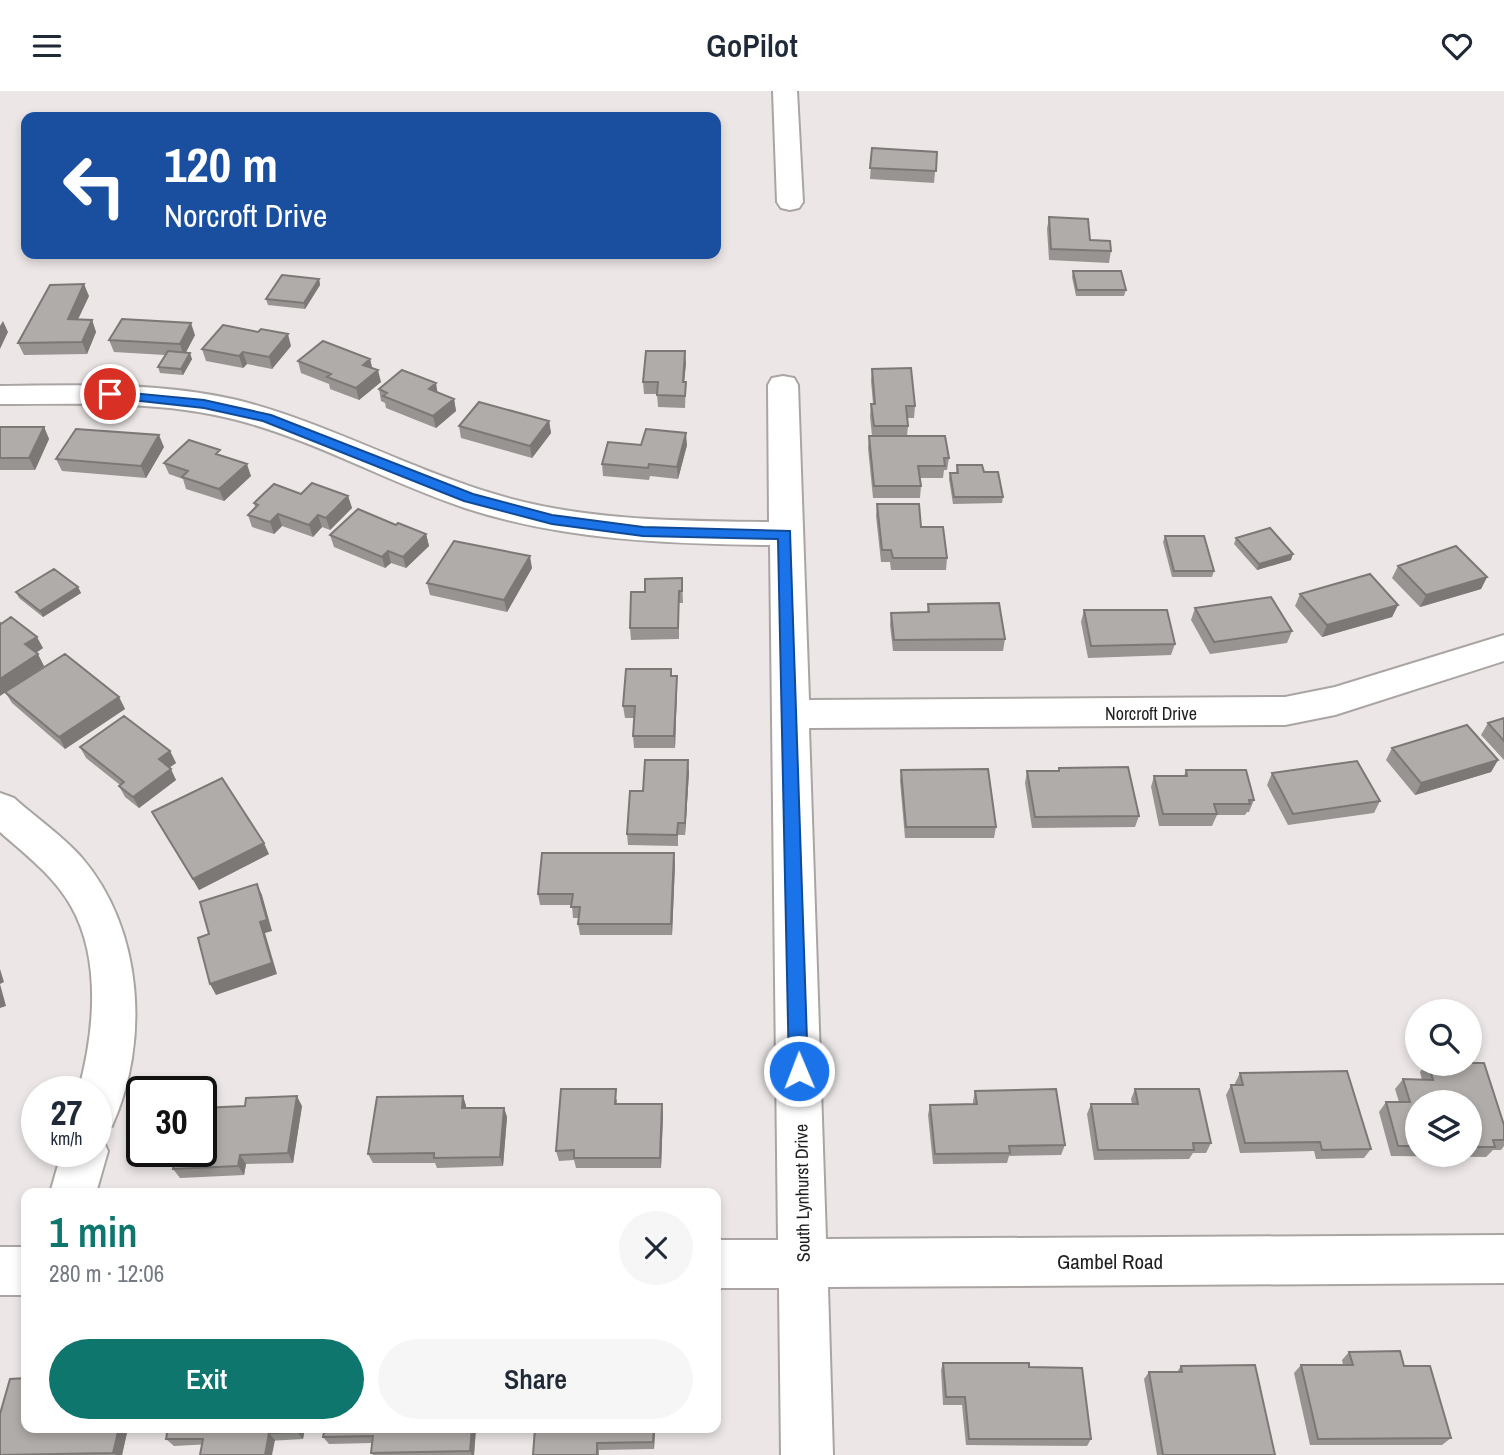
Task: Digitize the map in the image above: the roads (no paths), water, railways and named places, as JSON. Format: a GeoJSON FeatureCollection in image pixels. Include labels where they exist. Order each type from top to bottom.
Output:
{"type":"FeatureCollection","features":[{"type":"Feature","properties":{"kind":"street"},"geometry":{"type":"LineString","coordinates":[[785,91],[790,202]]}},
{"type":"Feature","properties":{"kind":"street","name":"South Lynhurst Drive"},"geometry":{"type":"LineString","coordinates":[[783,385],[807,1455]]}},
{"type":"Feature","properties":{"kind":"street"},"geometry":{"type":"LineString","coordinates":[[0,395],[110,394],[204,404],[267,418],[469,498],[552,519],[643,531],[785,534]]}},
{"type":"Feature","properties":{"kind":"street","name":"Norcroft Drive"},"geometry":{"type":"LineString","coordinates":[[789,714],[1274,712],[1335,701],[1504,649]]}},
{"type":"Feature","properties":{"kind":"street"},"geometry":{"type":"LineString","coordinates":[[0,809],[68,871],[93,907],[111,964],[114,1015],[111,1050],[105,1076]]}},
{"type":"Feature","properties":{"kind":"street"},"geometry":{"type":"LineString","coordinates":[[74,1188],[80,1167]]}},
{"type":"Feature","properties":{"kind":"street","name":"Gambel Road"},"geometry":{"type":"LineString","coordinates":[[721,1264],[1504,1259]]}},
{"type":"Feature","properties":{"kind":"street"},"geometry":{"type":"LineString","coordinates":[[0,1272],[21,1271]]}}]}
